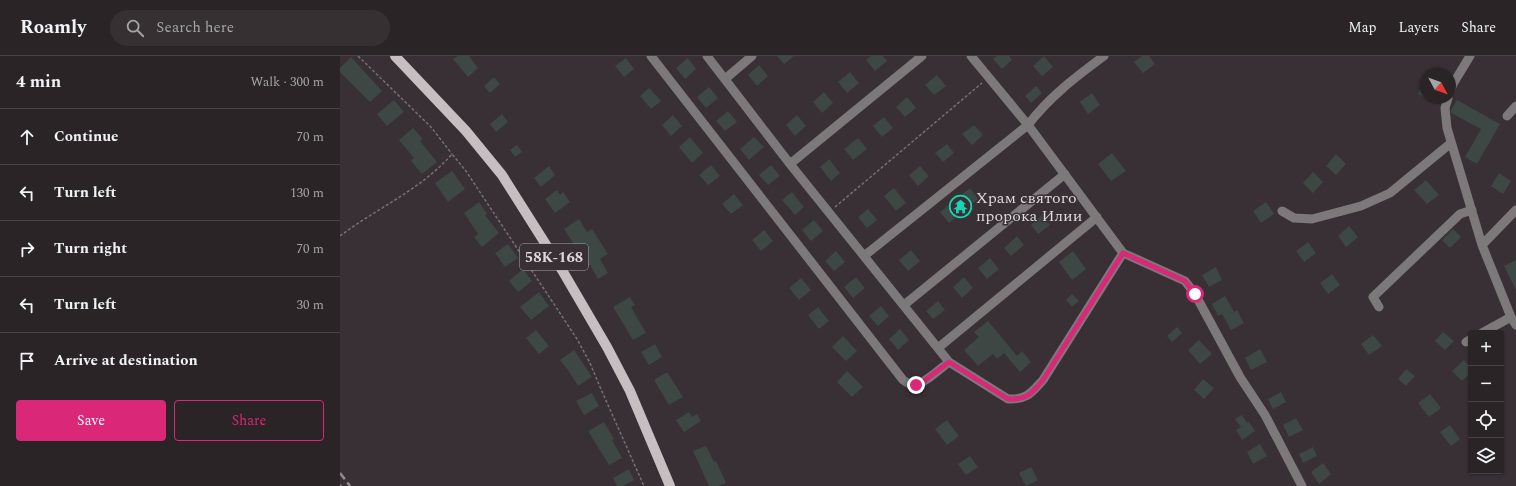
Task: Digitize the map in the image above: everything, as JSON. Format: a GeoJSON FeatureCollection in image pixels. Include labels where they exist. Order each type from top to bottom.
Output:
{"type":"FeatureCollection","features":[{"type":"Feature","properties":{"kind":"main road","name":"58К-168"},"geometry":{"type":"LineString","coordinates":[[395,56],[466,131],[502,175],[566,276],[607,347],[630,391],[670,486]]}},
{"type":"Feature","properties":{"kind":"street"},"geometry":{"type":"LineString","coordinates":[[651,56],[903,380],[910,384],[916,385],[924,381],[949,362]]}},
{"type":"Feature","properties":{"kind":"street"},"geometry":{"type":"LineString","coordinates":[[707,56],[790,164],[949,362],[1008,399],[1018,400],[1029,396],[1043,380],[1123,253]]}},
{"type":"Feature","properties":{"kind":"street"},"geometry":{"type":"LineString","coordinates":[[726,79],[752,56]]}},
{"type":"Feature","properties":{"kind":"street"},"geometry":{"type":"LineString","coordinates":[[790,164],[922,56]]}},
{"type":"Feature","properties":{"kind":"street"},"geometry":{"type":"LineString","coordinates":[[971,56],[1028,125],[1123,253],[1185,281],[1195,294],[1240,377],[1265,415],[1302,486]]}},
{"type":"Feature","properties":{"kind":"street"},"geometry":{"type":"LineString","coordinates":[[864,256],[1028,125],[1038,111],[1053,97],[1104,56]]}},
{"type":"Feature","properties":{"kind":"street"},"geometry":{"type":"LineString","coordinates":[[1456,79],[1470,56]]}},
{"type":"Feature","properties":{"kind":"street"},"geometry":{"type":"LineString","coordinates":[[1446,104],[1445,108],[1447,128],[1482,245],[1510,317],[1516,325]]}},
{"type":"Feature","properties":{"kind":"street"},"geometry":{"type":"LineString","coordinates":[[1507,116],[1516,106]]}},
{"type":"Feature","properties":{"kind":"street"},"geometry":{"type":"LineString","coordinates":[[1282,211],[1294,218],[1312,219],[1360,206],[1390,193],[1451,143]]}},
{"type":"Feature","properties":{"kind":"street"},"geometry":{"type":"LineString","coordinates":[[904,305],[1065,174]]}},
{"type":"Feature","properties":{"kind":"street"},"geometry":{"type":"LineString","coordinates":[[1379,307],[1373,297],[1460,214],[1472,210]]}},
{"type":"Feature","properties":{"kind":"street"},"geometry":{"type":"LineString","coordinates":[[1482,245],[1516,210]]}},
{"type":"Feature","properties":{"kind":"street"},"geometry":{"type":"LineString","coordinates":[[938,348],[1097,217]]}},
{"type":"Feature","properties":{"kind":"street"},"geometry":{"type":"LineString","coordinates":[[1487,330],[1510,317]]}},
{"type":"Feature","properties":{"kind":"path"},"geometry":{"type":"LineString","coordinates":[[358,56],[426,122],[466,171],[577,339],[590,363],[644,486]]}},
{"type":"Feature","properties":{"kind":"path"},"geometry":{"type":"LineString","coordinates":[[829,212],[989,78]]}},
{"type":"Feature","properties":{"kind":"path"},"geometry":{"type":"LineString","coordinates":[[340,236],[424,181],[442,166],[452,154]]}},
{"type":"Feature","properties":{"kind":"building"},"geometry":{"type":"Polygon","coordinates":[[[458,56],[469,56],[478,68],[468,77],[453,59],[458,56]]]}},
{"type":"Feature","properties":{"kind":"building"},"geometry":{"type":"Polygon","coordinates":[[[777,56],[794,56],[784,64],[777,56]]]}},
{"type":"Feature","properties":{"kind":"building"},"geometry":{"type":"Polygon","coordinates":[[[871,56],[883,56],[887,61],[875,71],[866,60],[871,56]]]}},
{"type":"Feature","properties":{"kind":"building"},"geometry":{"type":"Polygon","coordinates":[[[997,56],[1009,56],[1012,60],[1002,69],[993,59],[997,56]]]}},
{"type":"Feature","properties":{"kind":"building"},"geometry":{"type":"Polygon","coordinates":[[[1044,56],[1053,67],[1042,76],[1033,66],[1044,56]]]}},
{"type":"Feature","properties":{"kind":"building"},"geometry":{"type":"Polygon","coordinates":[[[1142,56],[1149,56],[1155,64],[1143,73],[1134,62],[1142,56]]]}},
{"type":"Feature","properties":{"kind":"building"},"geometry":{"type":"Polygon","coordinates":[[[351,57],[382,91],[370,102],[340,72],[340,68],[351,57]]]}},
{"type":"Feature","properties":{"kind":"building"},"geometry":{"type":"Polygon","coordinates":[[[626,58],[634,69],[624,77],[615,66],[626,58]]]}},
{"type":"Feature","properties":{"kind":"building"},"geometry":{"type":"Polygon","coordinates":[[[688,58],[696,69],[685,79],[676,68],[688,58]]]}},
{"type":"Feature","properties":{"kind":"building"},"geometry":{"type":"Polygon","coordinates":[[[759,65],[768,76],[757,86],[748,75],[759,65]]]}},
{"type":"Feature","properties":{"kind":"building"},"geometry":{"type":"Polygon","coordinates":[[[850,72],[859,83],[847,93],[838,82],[850,72]]]}},
{"type":"Feature","properties":{"kind":"building"},"geometry":{"type":"Polygon","coordinates":[[[937,75],[946,86],[934,95],[925,85],[937,75]]]}},
{"type":"Feature","properties":{"kind":"building"},"geometry":{"type":"Polygon","coordinates":[[[494,77],[500,84],[490,93],[484,86],[494,77]]]}},
{"type":"Feature","properties":{"kind":"building"},"geometry":{"type":"Polygon","coordinates":[[[1036,86],[1042,93],[1031,103],[1025,96],[1036,86]]]}},
{"type":"Feature","properties":{"kind":"building"},"geometry":{"type":"Polygon","coordinates":[[[709,87],[718,98],[706,108],[697,97],[709,87]]]}},
{"type":"Feature","properties":{"kind":"building"},"geometry":{"type":"Polygon","coordinates":[[[649,88],[661,101],[651,109],[640,96],[649,88]]]}},
{"type":"Feature","properties":{"kind":"building"},"geometry":{"type":"Polygon","coordinates":[[[824,92],[833,103],[822,113],[813,102],[824,92]]]}},
{"type":"Feature","properties":{"kind":"building"},"geometry":{"type":"Polygon","coordinates":[[[1092,93],[1100,105],[1088,114],[1080,102],[1092,93]]]}},
{"type":"Feature","properties":{"kind":"building"},"geometry":{"type":"Polygon","coordinates":[[[907,97],[916,108],[905,117],[896,107],[907,97]]]}},
{"type":"Feature","properties":{"kind":"building"},"geometry":{"type":"Polygon","coordinates":[[[394,100],[404,112],[387,126],[377,114],[394,100]]]}},
{"type":"Feature","properties":{"kind":"building"},"geometry":{"type":"Polygon","coordinates":[[[1457,100],[1500,124],[1477,164],[1465,157],[1481,129],[1451,113],[1451,110],[1456,104],[1457,100]]]}},
{"type":"Feature","properties":{"kind":"building"},"geometry":{"type":"Polygon","coordinates":[[[728,111],[737,122],[725,131],[716,121],[728,111]]]}},
{"type":"Feature","properties":{"kind":"building"},"geometry":{"type":"Polygon","coordinates":[[[502,114],[508,122],[496,132],[490,124],[502,114]]]}},
{"type":"Feature","properties":{"kind":"building"},"geometry":{"type":"Polygon","coordinates":[[[673,115],[682,126],[671,136],[662,125],[673,115]]]}},
{"type":"Feature","properties":{"kind":"building"},"geometry":{"type":"Polygon","coordinates":[[[797,115],[806,126],[795,136],[786,125],[797,115]]]}},
{"type":"Feature","properties":{"kind":"building"},"geometry":{"type":"Polygon","coordinates":[[[884,117],[893,128],[882,137],[873,126],[884,117]]]}},
{"type":"Feature","properties":{"kind":"building"},"geometry":{"type":"Polygon","coordinates":[[[974,125],[983,135],[972,145],[962,134],[974,125]]]}},
{"type":"Feature","properties":{"kind":"building"},"geometry":{"type":"Polygon","coordinates":[[[413,128],[423,139],[420,141],[437,162],[422,174],[411,161],[414,158],[399,140],[413,128]]]}},
{"type":"Feature","properties":{"kind":"building"},"geometry":{"type":"Polygon","coordinates":[[[690,137],[703,153],[692,163],[679,147],[690,137]]]}},
{"type":"Feature","properties":{"kind":"building"},"geometry":{"type":"Polygon","coordinates":[[[754,137],[764,147],[749,160],[740,149],[754,137]]]}},
{"type":"Feature","properties":{"kind":"building"},"geometry":{"type":"Polygon","coordinates":[[[858,138],[867,149],[853,160],[844,149],[858,138]]]}},
{"type":"Feature","properties":{"kind":"building"},"geometry":{"type":"Polygon","coordinates":[[[947,144],[954,153],[943,162],[935,153],[947,144]]]}},
{"type":"Feature","properties":{"kind":"building"},"geometry":{"type":"Polygon","coordinates":[[[517,145],[522,152],[515,157],[510,150],[517,145]]]}},
{"type":"Feature","properties":{"kind":"building"},"geometry":{"type":"Polygon","coordinates":[[[1112,153],[1126,171],[1111,181],[1098,164],[1112,153]]]}},
{"type":"Feature","properties":{"kind":"building"},"geometry":{"type":"Polygon","coordinates":[[[1336,154],[1346,164],[1336,175],[1326,166],[1336,154]]]}},
{"type":"Feature","properties":{"kind":"building"},"geometry":{"type":"Polygon","coordinates":[[[829,159],[840,173],[831,181],[820,167],[829,159]]]}},
{"type":"Feature","properties":{"kind":"building"},"geometry":{"type":"Polygon","coordinates":[[[711,165],[720,176],[708,185],[699,175],[711,165]]]}},
{"type":"Feature","properties":{"kind":"building"},"geometry":{"type":"Polygon","coordinates":[[[771,165],[780,176],[768,185],[759,175],[771,165]]]}},
{"type":"Feature","properties":{"kind":"building"},"geometry":{"type":"Polygon","coordinates":[[[549,166],[555,175],[541,187],[534,178],[549,166]]]}},
{"type":"Feature","properties":{"kind":"building"},"geometry":{"type":"Polygon","coordinates":[[[920,166],[929,176],[918,186],[909,175],[920,166]]]}},
{"type":"Feature","properties":{"kind":"building"},"geometry":{"type":"Polygon","coordinates":[[[452,171],[465,189],[448,202],[435,183],[452,171]]]}},
{"type":"Feature","properties":{"kind":"building"},"geometry":{"type":"Polygon","coordinates":[[[1313,172],[1323,182],[1313,193],[1303,183],[1313,172]]]}},
{"type":"Feature","properties":{"kind":"building"},"geometry":{"type":"Polygon","coordinates":[[[1499,173],[1511,181],[1503,194],[1491,186],[1499,173]]]}},
{"type":"Feature","properties":{"kind":"building"},"geometry":{"type":"Polygon","coordinates":[[[1426,180],[1439,195],[1427,204],[1414,190],[1426,180]]]}},
{"type":"Feature","properties":{"kind":"building"},"geometry":{"type":"Polygon","coordinates":[[[894,188],[906,203],[896,211],[884,196],[894,188]]]}},
{"type":"Feature","properties":{"kind":"building"},"geometry":{"type":"Polygon","coordinates":[[[970,188],[978,199],[949,223],[940,212],[970,188]]]}},
{"type":"Feature","properties":{"kind":"building"},"geometry":{"type":"Polygon","coordinates":[[[557,190],[560,195],[563,192],[570,202],[555,213],[545,199],[557,190]]]}},
{"type":"Feature","properties":{"kind":"building"},"geometry":{"type":"Polygon","coordinates":[[[792,192],[804,207],[795,215],[782,200],[792,192]]]}},
{"type":"Feature","properties":{"kind":"building"},"geometry":{"type":"Polygon","coordinates":[[[734,194],[743,205],[731,214],[722,204],[734,194]]]}},
{"type":"Feature","properties":{"kind":"building"},"geometry":{"type":"Polygon","coordinates":[[[479,202],[487,214],[485,215],[499,233],[482,247],[474,237],[478,234],[464,213],[479,202]]]}},
{"type":"Feature","properties":{"kind":"building"},"geometry":{"type":"Polygon","coordinates":[[[1266,202],[1274,214],[1261,223],[1253,211],[1266,202]]]}},
{"type":"Feature","properties":{"kind":"building"},"geometry":{"type":"Polygon","coordinates":[[[868,209],[877,220],[867,228],[858,217],[868,209]]]}},
{"type":"Feature","properties":{"kind":"building"},"geometry":{"type":"Polygon","coordinates":[[[1042,215],[1050,225],[1038,234],[1031,225],[1042,215]]]}},
{"type":"Feature","properties":{"kind":"building"},"geometry":{"type":"Polygon","coordinates":[[[579,219],[587,232],[592,229],[608,254],[600,259],[608,273],[598,279],[590,265],[588,266],[564,229],[579,219]]]}},
{"type":"Feature","properties":{"kind":"building"},"geometry":{"type":"Polygon","coordinates":[[[814,220],[823,231],[811,241],[802,230],[814,220]]]}},
{"type":"Feature","properties":{"kind":"building"},"geometry":{"type":"Polygon","coordinates":[[[1349,226],[1358,237],[1346,247],[1338,236],[1349,226]]]}},
{"type":"Feature","properties":{"kind":"building"},"geometry":{"type":"Polygon","coordinates":[[[1453,229],[1461,237],[1450,248],[1442,240],[1453,229]]]}},
{"type":"Feature","properties":{"kind":"building"},"geometry":{"type":"Polygon","coordinates":[[[764,230],[773,241],[761,251],[752,240],[764,230]]]}},
{"type":"Feature","properties":{"kind":"building"},"geometry":{"type":"Polygon","coordinates":[[[1017,236],[1024,245],[1011,256],[1004,248],[1017,236]]]}},
{"type":"Feature","properties":{"kind":"building"},"geometry":{"type":"Polygon","coordinates":[[[1308,242],[1316,253],[1304,262],[1296,251],[1308,242]]]}},
{"type":"Feature","properties":{"kind":"building"},"geometry":{"type":"Polygon","coordinates":[[[508,244],[518,258],[505,267],[495,253],[508,244]]]}},
{"type":"Feature","properties":{"kind":"building"},"geometry":{"type":"Polygon","coordinates":[[[911,250],[920,261],[908,271],[899,260],[911,250]]]}},
{"type":"Feature","properties":{"kind":"building"},"geometry":{"type":"Polygon","coordinates":[[[836,251],[845,262],[834,271],[825,261],[836,251]]]}},
{"type":"Feature","properties":{"kind":"building"},"geometry":{"type":"Polygon","coordinates":[[[1073,251],[1086,269],[1072,280],[1059,262],[1073,251]]]}},
{"type":"Feature","properties":{"kind":"building"},"geometry":{"type":"Polygon","coordinates":[[[990,258],[999,269],[987,279],[978,268],[990,258]]]}},
{"type":"Feature","properties":{"kind":"building"},"geometry":{"type":"Polygon","coordinates":[[[1516,260],[1516,290],[1504,266],[1516,260]]]}},
{"type":"Feature","properties":{"kind":"building"},"geometry":{"type":"Polygon","coordinates":[[[1216,267],[1222,280],[1209,287],[1202,275],[1216,267]]]}},
{"type":"Feature","properties":{"kind":"building"},"geometry":{"type":"Polygon","coordinates":[[[523,269],[532,281],[518,292],[509,281],[523,269]]]}},
{"type":"Feature","properties":{"kind":"building"},"geometry":{"type":"Polygon","coordinates":[[[1332,274],[1340,285],[1328,294],[1320,283],[1332,274]]]}},
{"type":"Feature","properties":{"kind":"building"},"geometry":{"type":"Polygon","coordinates":[[[856,277],[865,288],[853,298],[844,287],[856,277]]]}},
{"type":"Feature","properties":{"kind":"building"},"geometry":{"type":"Polygon","coordinates":[[[964,277],[973,288],[962,298],[953,287],[964,277]]]}},
{"type":"Feature","properties":{"kind":"building"},"geometry":{"type":"Polygon","coordinates":[[[801,278],[811,290],[799,300],[789,288],[801,278]]]}},
{"type":"Feature","properties":{"kind":"building"},"geometry":{"type":"Polygon","coordinates":[[[539,292],[549,306],[531,320],[520,307],[539,292]]]}},
{"type":"Feature","properties":{"kind":"building"},"geometry":{"type":"Polygon","coordinates":[[[1072,294],[1079,301],[1072,307],[1066,300],[1072,294]]]}},
{"type":"Feature","properties":{"kind":"building"},"geometry":{"type":"Polygon","coordinates":[[[1225,296],[1234,312],[1237,310],[1244,323],[1231,330],[1222,314],[1218,316],[1212,304],[1225,296]]]}},
{"type":"Feature","properties":{"kind":"building"},"geometry":{"type":"Polygon","coordinates":[[[630,297],[635,305],[631,307],[646,333],[633,340],[613,307],[630,297]]]}},
{"type":"Feature","properties":{"kind":"building"},"geometry":{"type":"Polygon","coordinates":[[[938,301],[945,310],[933,319],[926,311],[938,301]]]}},
{"type":"Feature","properties":{"kind":"building"},"geometry":{"type":"Polygon","coordinates":[[[881,306],[889,316],[878,326],[869,316],[881,306]]]}},
{"type":"Feature","properties":{"kind":"building"},"geometry":{"type":"Polygon","coordinates":[[[818,307],[829,321],[819,329],[808,315],[818,307]]]}},
{"type":"Feature","properties":{"kind":"building"},"geometry":{"type":"Polygon","coordinates":[[[988,321],[1017,356],[1022,351],[1031,362],[1020,372],[1004,353],[997,359],[993,354],[978,366],[964,350],[979,337],[974,332],[988,321]]]}},
{"type":"Feature","properties":{"kind":"building"},"geometry":{"type":"Polygon","coordinates":[[[1177,327],[1182,333],[1172,342],[1167,336],[1177,327]]]}},
{"type":"Feature","properties":{"kind":"building"},"geometry":{"type":"Polygon","coordinates":[[[900,329],[909,340],[898,350],[889,339],[900,329]]]}},
{"type":"Feature","properties":{"kind":"building"},"geometry":{"type":"Polygon","coordinates":[[[536,330],[549,346],[539,354],[526,338],[536,330]]]}},
{"type":"Feature","properties":{"kind":"building"},"geometry":{"type":"Polygon","coordinates":[[[1443,332],[1454,341],[1445,350],[1435,341],[1443,332]]]}},
{"type":"Feature","properties":{"kind":"building"},"geometry":{"type":"Polygon","coordinates":[[[1373,335],[1382,346],[1369,355],[1361,344],[1373,335]]]}},
{"type":"Feature","properties":{"kind":"building"},"geometry":{"type":"Polygon","coordinates":[[[843,336],[857,351],[846,361],[832,347],[843,336]]]}},
{"type":"Feature","properties":{"kind":"building"},"geometry":{"type":"Polygon","coordinates":[[[1199,340],[1212,354],[1200,364],[1188,350],[1199,340]]]}},
{"type":"Feature","properties":{"kind":"building"},"geometry":{"type":"Polygon","coordinates":[[[655,344],[662,357],[649,365],[641,352],[655,344]]]}},
{"type":"Feature","properties":{"kind":"building"},"geometry":{"type":"Polygon","coordinates":[[[1260,349],[1267,362],[1251,370],[1245,358],[1260,349]]]}},
{"type":"Feature","properties":{"kind":"building"},"geometry":{"type":"Polygon","coordinates":[[[574,350],[592,377],[578,386],[560,360],[574,350]]]}},
{"type":"Feature","properties":{"kind":"building"},"geometry":{"type":"Polygon","coordinates":[[[1464,360],[1468,365],[1468,375],[1462,381],[1452,371],[1464,360]]]}},
{"type":"Feature","properties":{"kind":"building"},"geometry":{"type":"Polygon","coordinates":[[[1406,369],[1415,376],[1406,386],[1398,379],[1406,369]]]}},
{"type":"Feature","properties":{"kind":"building"},"geometry":{"type":"Polygon","coordinates":[[[847,371],[863,387],[852,397],[837,382],[847,371]]]}},
{"type":"Feature","properties":{"kind":"building"},"geometry":{"type":"Polygon","coordinates":[[[667,372],[683,397],[669,405],[654,380],[667,372]]]}},
{"type":"Feature","properties":{"kind":"building"},"geometry":{"type":"Polygon","coordinates":[[[1203,379],[1214,388],[1204,399],[1194,390],[1203,379]]]}},
{"type":"Feature","properties":{"kind":"building"},"geometry":{"type":"Polygon","coordinates":[[[1281,392],[1286,402],[1273,409],[1268,399],[1281,392]]]}},
{"type":"Feature","properties":{"kind":"building"},"geometry":{"type":"Polygon","coordinates":[[[592,393],[599,406],[584,415],[576,401],[592,393]]]}},
{"type":"Feature","properties":{"kind":"building"},"geometry":{"type":"Polygon","coordinates":[[[1430,394],[1441,408],[1429,417],[1418,403],[1430,394]]]}},
{"type":"Feature","properties":{"kind":"building"},"geometry":{"type":"Polygon","coordinates":[[[689,412],[692,417],[697,414],[701,421],[684,432],[676,420],[689,412]]]}},
{"type":"Feature","properties":{"kind":"building"},"geometry":{"type":"Polygon","coordinates":[[[1242,415],[1255,431],[1242,440],[1236,430],[1241,427],[1235,419],[1242,415]]]}},
{"type":"Feature","properties":{"kind":"building"},"geometry":{"type":"Polygon","coordinates":[[[1296,418],[1303,430],[1289,437],[1283,425],[1296,418]]]}},
{"type":"Feature","properties":{"kind":"building"},"geometry":{"type":"Polygon","coordinates":[[[947,420],[959,436],[947,445],[935,429],[947,420]]]}},
{"type":"Feature","properties":{"kind":"building"},"geometry":{"type":"Polygon","coordinates":[[[604,422],[614,439],[612,440],[622,458],[609,465],[588,431],[604,422]]]}},
{"type":"Feature","properties":{"kind":"building"},"geometry":{"type":"Polygon","coordinates":[[[1450,425],[1460,439],[1451,446],[1440,432],[1450,425]]]}},
{"type":"Feature","properties":{"kind":"building"},"geometry":{"type":"Polygon","coordinates":[[[1260,444],[1267,456],[1253,464],[1247,452],[1260,444]]]}},
{"type":"Feature","properties":{"kind":"building"},"geometry":{"type":"Polygon","coordinates":[[[706,446],[714,462],[716,461],[726,483],[718,486],[709,486],[693,451],[706,446]]]}},
{"type":"Feature","properties":{"kind":"building"},"geometry":{"type":"Polygon","coordinates":[[[1313,447],[1317,456],[1303,463],[1299,454],[1313,447]]]}},
{"type":"Feature","properties":{"kind":"building"},"geometry":{"type":"Polygon","coordinates":[[[970,456],[978,467],[966,475],[958,464],[970,456]]]}},
{"type":"Feature","properties":{"kind":"building"},"geometry":{"type":"Polygon","coordinates":[[[1323,463],[1331,474],[1319,484],[1311,472],[1323,463]]]}},
{"type":"Feature","properties":{"kind":"building"},"geometry":{"type":"Polygon","coordinates":[[[1031,467],[1038,480],[1026,486],[1019,473],[1031,467]]]}},
{"type":"Feature","properties":{"kind":"building"},"geometry":{"type":"Polygon","coordinates":[[[629,469],[634,480],[623,486],[617,486],[613,478],[629,469]]]}},
{"type":"Feature","properties":{"kind":"railway"},"geometry":{"type":"LineString","coordinates":[[340,473],[350,486]]}},
{"type":"Feature","properties":{"kind":"place","name":"Храм святого пророка Илии"},"geometry":{"type":"Point","coordinates":[960,206]}},
{"type":"Feature","properties":{"kind":"route"},"geometry":{"type":"LineString","coordinates":[[916,385],[924,381],[949,362],[1008,399],[1018,400],[1029,396],[1043,380],[1123,253],[1185,281],[1195,294]]}}]}
